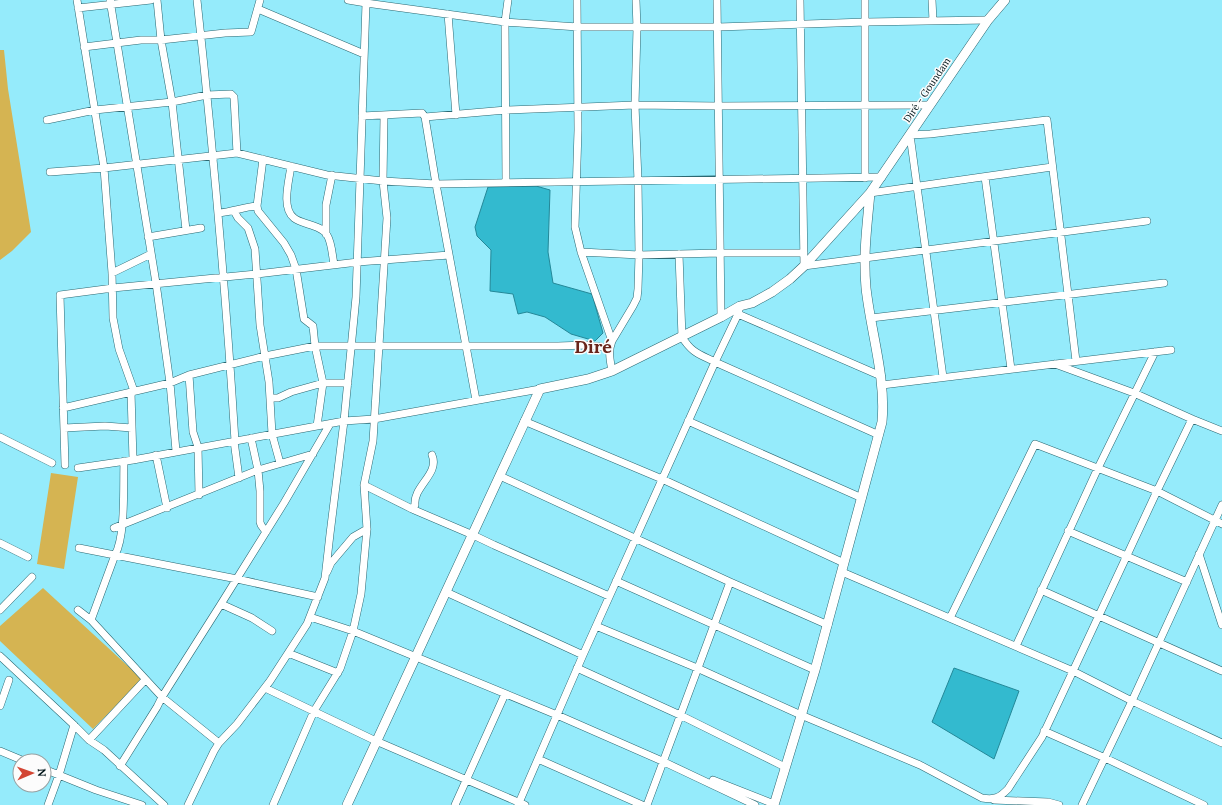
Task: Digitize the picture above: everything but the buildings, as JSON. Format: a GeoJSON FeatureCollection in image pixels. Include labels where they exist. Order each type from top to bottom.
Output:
{"type":"FeatureCollection","features":[{"type":"Feature","properties":{"kind":"main road","name":"Diré - Goundam"},"geometry":{"type":"LineString","coordinates":[[540,389],[588,379],[612,371],[739,310],[772,292],[790,279],[804,266],[870,193],[988,20],[1005,0]]}},
{"type":"Feature","properties":{"kind":"main road"},"geometry":{"type":"LineString","coordinates":[[774,805],[828,625],[879,435],[883,411],[881,381],[866,288],[864,258],[870,193]]}},
{"type":"Feature","properties":{"kind":"main road"},"geometry":{"type":"LineString","coordinates":[[347,805],[540,389]]}},
{"type":"Feature","properties":{"kind":"street"},"geometry":{"type":"LineString","coordinates":[[77,0],[104,168],[113,288],[113,318],[119,349],[132,392],[133,460]]}},
{"type":"Feature","properties":{"kind":"street"},"geometry":{"type":"LineString","coordinates":[[78,8],[111,2],[151,0]]}},
{"type":"Feature","properties":{"kind":"street"},"geometry":{"type":"LineString","coordinates":[[157,0],[161,40],[172,102],[186,230]]}},
{"type":"Feature","properties":{"kind":"street"},"geometry":{"type":"LineString","coordinates":[[197,0],[213,155],[230,365],[234,441],[239,478]]}},
{"type":"Feature","properties":{"kind":"street"},"geometry":{"type":"LineString","coordinates":[[84,47],[141,40],[161,40],[226,33],[251,32],[260,0]]}},
{"type":"Feature","properties":{"kind":"street"},"geometry":{"type":"LineString","coordinates":[[348,0],[505,22],[578,27],[718,27],[988,20]]}},
{"type":"Feature","properties":{"kind":"street"},"geometry":{"type":"LineString","coordinates":[[506,182],[505,22],[508,0]]}},
{"type":"Feature","properties":{"kind":"street"},"geometry":{"type":"LineString","coordinates":[[577,0],[577,107],[574,227],[611,345]]}},
{"type":"Feature","properties":{"kind":"street"},"geometry":{"type":"LineString","coordinates":[[612,371],[609,356],[611,345],[636,298],[639,255],[635,105],[637,28],[636,0]]}},
{"type":"Feature","properties":{"kind":"street"},"geometry":{"type":"LineString","coordinates":[[717,0],[721,318]]}},
{"type":"Feature","properties":{"kind":"street"},"geometry":{"type":"LineString","coordinates":[[800,0],[804,266],[1147,221]]}},
{"type":"Feature","properties":{"kind":"street"},"geometry":{"type":"LineString","coordinates":[[865,0],[865,178]]}},
{"type":"Feature","properties":{"kind":"street"},"geometry":{"type":"LineString","coordinates":[[932,0],[933,21]]}},
{"type":"Feature","properties":{"kind":"street"},"geometry":{"type":"LineString","coordinates":[[111,2],[150,254],[156,283],[170,383],[176,451]]}},
{"type":"Feature","properties":{"kind":"street"},"geometry":{"type":"LineString","coordinates":[[325,578],[326,559],[329,546],[344,421],[356,297],[366,3]]}},
{"type":"Feature","properties":{"kind":"street"},"geometry":{"type":"LineString","coordinates":[[258,9],[364,54]]}},
{"type":"Feature","properties":{"kind":"street"},"geometry":{"type":"LineString","coordinates":[[448,14],[456,115]]}},
{"type":"Feature","properties":{"kind":"street"},"geometry":{"type":"LineString","coordinates":[[47,120],[95,110],[172,102],[207,95],[231,94],[234,97],[237,153]]}},
{"type":"Feature","properties":{"kind":"street"},"geometry":{"type":"LineString","coordinates":[[425,117],[506,110],[635,105],[930,105]]}},
{"type":"Feature","properties":{"kind":"street"},"geometry":{"type":"LineString","coordinates":[[362,116],[422,113],[425,117],[476,400]]}},
{"type":"Feature","properties":{"kind":"street"},"geometry":{"type":"LineString","coordinates":[[273,805],[314,711],[338,673],[353,631],[361,594],[367,529],[364,485],[373,440],[387,218],[383,181],[384,116]]}},
{"type":"Feature","properties":{"kind":"street"},"geometry":{"type":"LineString","coordinates":[[943,377],[910,135],[1047,120],[1076,361]]}},
{"type":"Feature","properties":{"kind":"street"},"geometry":{"type":"LineString","coordinates":[[50,172],[104,168],[237,153],[332,175],[383,181],[436,184],[882,177]]}},
{"type":"Feature","properties":{"kind":"street"},"geometry":{"type":"LineString","coordinates":[[263,159],[257,206],[258,211],[291,254],[296,269],[304,319],[313,326],[315,346],[323,383],[317,426]]}},
{"type":"Feature","properties":{"kind":"street"},"geometry":{"type":"LineString","coordinates":[[291,166],[287,199],[287,207],[289,212],[295,219],[321,229],[326,234],[334,264]]}},
{"type":"Feature","properties":{"kind":"street"},"geometry":{"type":"LineString","coordinates":[[870,193],[1052,167]]}},
{"type":"Feature","properties":{"kind":"street"},"geometry":{"type":"LineString","coordinates":[[326,234],[326,205],[332,175]]}},
{"type":"Feature","properties":{"kind":"street"},"geometry":{"type":"LineString","coordinates":[[985,176],[1011,369]]}},
{"type":"Feature","properties":{"kind":"street"},"geometry":{"type":"LineString","coordinates":[[218,213],[234,211],[244,207],[257,206]]}},
{"type":"Feature","properties":{"kind":"street"},"geometry":{"type":"LineString","coordinates":[[234,211],[238,218],[248,228],[255,249],[260,325],[269,382],[272,434],[280,463]]}},
{"type":"Feature","properties":{"kind":"street"},"geometry":{"type":"LineString","coordinates":[[148,237],[200,228]]}},
{"type":"Feature","properties":{"kind":"street"},"geometry":{"type":"LineString","coordinates":[[581,252],[639,255],[804,253]]}},
{"type":"Feature","properties":{"kind":"street"},"geometry":{"type":"LineString","coordinates":[[112,273],[150,254]]}},
{"type":"Feature","properties":{"kind":"street"},"geometry":{"type":"LineString","coordinates":[[679,254],[682,337],[688,347],[715,362],[879,435]]}},
{"type":"Feature","properties":{"kind":"street"},"geometry":{"type":"LineString","coordinates":[[65,465],[60,295],[156,283],[257,274],[334,264],[449,255]]}},
{"type":"Feature","properties":{"kind":"street"},"geometry":{"type":"LineString","coordinates":[[871,318],[1164,283]]}},
{"type":"Feature","properties":{"kind":"street"},"geometry":{"type":"LineString","coordinates":[[265,688],[376,741],[521,804],[538,759],[577,668],[739,310],[881,381],[943,377],[1171,350]]}},
{"type":"Feature","properties":{"kind":"street"},"geometry":{"type":"LineString","coordinates":[[63,408],[170,383],[188,375],[265,356],[315,346],[611,345]]}},
{"type":"Feature","properties":{"kind":"street"},"geometry":{"type":"LineString","coordinates":[[1016,646],[1068,531],[1155,352]]}},
{"type":"Feature","properties":{"kind":"street"},"geometry":{"type":"LineString","coordinates":[[1054,364],[1134,393],[1222,431]]}},
{"type":"Feature","properties":{"kind":"street"},"geometry":{"type":"LineString","coordinates":[[188,375],[193,432],[198,447],[199,495]]}},
{"type":"Feature","properties":{"kind":"street"},"geometry":{"type":"LineString","coordinates":[[270,398],[278,398],[291,392],[323,383],[348,383]]}},
{"type":"Feature","properties":{"kind":"street"},"geometry":{"type":"LineString","coordinates":[[78,468],[133,460],[344,421],[374,419],[540,389]]}},
{"type":"Feature","properties":{"kind":"street"},"geometry":{"type":"LineString","coordinates":[[992,800],[1001,796],[1008,789],[1044,731],[1074,671],[1192,419]]}},
{"type":"Feature","properties":{"kind":"street"},"geometry":{"type":"LineString","coordinates":[[524,421],[662,478],[950,618],[1074,671],[1132,701],[1222,743]]}},
{"type":"Feature","properties":{"kind":"street"},"geometry":{"type":"LineString","coordinates":[[688,421],[862,498]]}},
{"type":"Feature","properties":{"kind":"street"},"geometry":{"type":"LineString","coordinates":[[120,766],[162,697],[222,604],[314,454],[330,424]]}},
{"type":"Feature","properties":{"kind":"street"},"geometry":{"type":"LineString","coordinates":[[64,428],[105,426],[132,428]]}},
{"type":"Feature","properties":{"kind":"street"},"geometry":{"type":"LineString","coordinates":[[0,437],[52,463]]}},
{"type":"Feature","properties":{"kind":"street"},"geometry":{"type":"LineString","coordinates":[[251,438],[258,470],[260,522],[266,532]]}},
{"type":"Feature","properties":{"kind":"street"},"geometry":{"type":"LineString","coordinates":[[950,618],[1035,444],[1157,491],[1222,524]]}},
{"type":"Feature","properties":{"kind":"street"},"geometry":{"type":"LineString","coordinates":[[114,528],[167,508],[258,470],[314,454]]}},
{"type":"Feature","properties":{"kind":"street"},"geometry":{"type":"LineString","coordinates":[[156,455],[167,508]]}},
{"type":"Feature","properties":{"kind":"street"},"geometry":{"type":"LineString","coordinates":[[412,509],[415,505],[415,498],[433,469],[434,460],[432,455]]}},
{"type":"Feature","properties":{"kind":"street"},"geometry":{"type":"LineString","coordinates":[[91,620],[119,548],[122,526],[124,461]]}},
{"type":"Feature","properties":{"kind":"street"},"geometry":{"type":"LineString","coordinates":[[500,476],[635,539],[828,625]]}},
{"type":"Feature","properties":{"kind":"street"},"geometry":{"type":"LineString","coordinates":[[364,485],[412,509],[609,596]]}},
{"type":"Feature","properties":{"kind":"street"},"geometry":{"type":"LineString","coordinates":[[1082,805],[1132,701],[1222,505]]}},
{"type":"Feature","properties":{"kind":"street"},"geometry":{"type":"LineString","coordinates":[[188,805],[214,751],[265,688],[307,624],[331,563],[353,537],[367,529]]}},
{"type":"Feature","properties":{"kind":"street"},"geometry":{"type":"LineString","coordinates":[[1068,531],[1187,582]]}},
{"type":"Feature","properties":{"kind":"street"},"geometry":{"type":"LineString","coordinates":[[0,543],[28,557]]}},
{"type":"Feature","properties":{"kind":"street"},"geometry":{"type":"LineString","coordinates":[[79,548],[237,579],[318,597]]}},
{"type":"Feature","properties":{"kind":"street"},"geometry":{"type":"LineString","coordinates":[[1200,554],[1222,625]]}},
{"type":"Feature","properties":{"kind":"street"},"geometry":{"type":"LineString","coordinates":[[0,610],[32,577]]}},
{"type":"Feature","properties":{"kind":"street"},"geometry":{"type":"LineString","coordinates":[[616,581],[815,670]]}},
{"type":"Feature","properties":{"kind":"street"},"geometry":{"type":"LineString","coordinates":[[647,805],[662,761],[730,582]]}},
{"type":"Feature","properties":{"kind":"street"},"geometry":{"type":"LineString","coordinates":[[1041,590],[1222,671]]}},
{"type":"Feature","properties":{"kind":"street"},"geometry":{"type":"LineString","coordinates":[[446,592],[583,655]]}},
{"type":"Feature","properties":{"kind":"street"},"geometry":{"type":"LineString","coordinates":[[222,604],[252,618],[272,631]]}},
{"type":"Feature","properties":{"kind":"street"},"geometry":{"type":"LineString","coordinates":[[78,610],[91,620],[162,697],[219,744]]}},
{"type":"Feature","properties":{"kind":"street"},"geometry":{"type":"LineString","coordinates":[[310,617],[353,631],[415,658],[557,715],[662,761],[755,805]]}},
{"type":"Feature","properties":{"kind":"street"},"geometry":{"type":"LineString","coordinates":[[596,626],[697,668],[801,715],[920,765],[982,798],[992,800],[1048,802],[1059,805]]}},
{"type":"Feature","properties":{"kind":"street"},"geometry":{"type":"LineString","coordinates":[[288,653],[338,673]]}},
{"type":"Feature","properties":{"kind":"street"},"geometry":{"type":"LineString","coordinates":[[0,656],[88,740],[104,750],[164,805]]}},
{"type":"Feature","properties":{"kind":"street"},"geometry":{"type":"LineString","coordinates":[[577,668],[680,715],[785,767]]}},
{"type":"Feature","properties":{"kind":"street"},"geometry":{"type":"LineString","coordinates":[[0,706],[9,680]]}},
{"type":"Feature","properties":{"kind":"street"},"geometry":{"type":"LineString","coordinates":[[88,740],[145,680]]}},
{"type":"Feature","properties":{"kind":"street"},"geometry":{"type":"LineString","coordinates":[[455,805],[505,694]]}},
{"type":"Feature","properties":{"kind":"street"},"geometry":{"type":"LineString","coordinates":[[48,805],[74,725]]}},
{"type":"Feature","properties":{"kind":"street"},"geometry":{"type":"LineString","coordinates":[[1044,731],[1204,805]]}},
{"type":"Feature","properties":{"kind":"street"},"geometry":{"type":"LineString","coordinates":[[0,751],[12,756]]}},
{"type":"Feature","properties":{"kind":"street"},"geometry":{"type":"LineString","coordinates":[[538,759],[642,805]]}},
{"type":"Feature","properties":{"kind":"street"},"geometry":{"type":"LineString","coordinates":[[52,772],[96,790],[142,805]]}},
{"type":"Feature","properties":{"kind":"street"},"geometry":{"type":"LineString","coordinates":[[695,773],[774,805]]}},
{"type":"Feature","properties":{"kind":"shaded area"},"geometry":{"type":"Polygon","coordinates":[[[0,50],[4,50],[8,89],[31,232],[12,251],[0,260],[0,50]]]}},
{"type":"Feature","properties":{"kind":"shaded area"},"geometry":{"type":"Polygon","coordinates":[[[51,473],[78,477],[64,569],[37,564],[51,473]]]}},
{"type":"Feature","properties":{"kind":"shaded area"},"geometry":{"type":"Polygon","coordinates":[[[43,588],[142,679],[93,729],[0,641],[0,626],[43,588]]]}},
{"type":"Feature","properties":{"kind":"water"},"geometry":{"type":"Polygon","coordinates":[[[536,186],[550,190],[548,252],[553,283],[592,294],[603,333],[595,341],[571,334],[545,317],[527,312],[518,314],[513,294],[490,291],[491,250],[477,236],[475,227],[488,187],[536,186]]]}},
{"type":"Feature","properties":{"kind":"water"},"geometry":{"type":"Polygon","coordinates":[[[954,668],[1019,691],[994,759],[932,722],[954,668]]]}},
{"type":"Feature","properties":{"kind":"district","name":"Diré"},"geometry":{"type":"Point","coordinates":[593,346]}}]}
